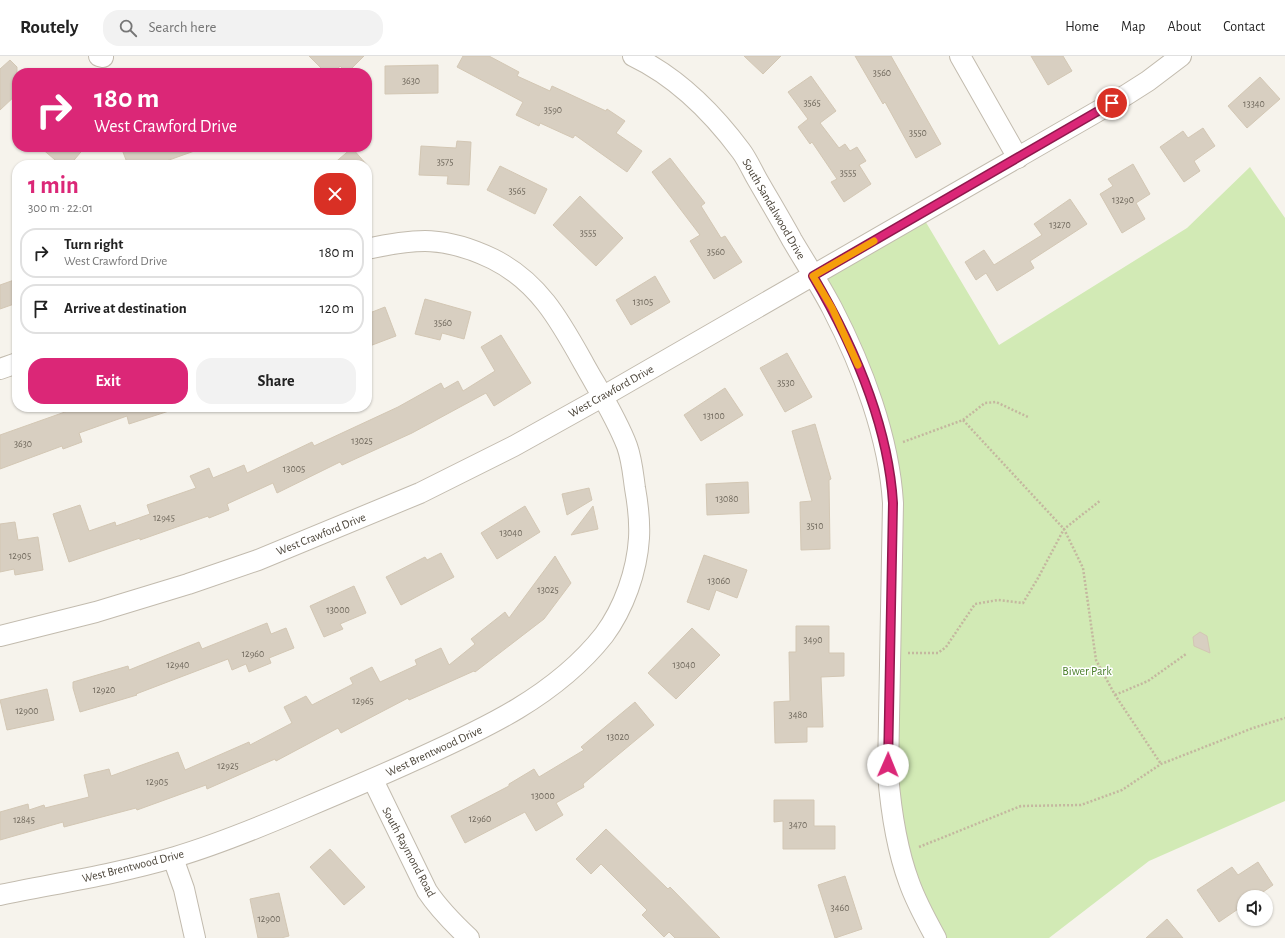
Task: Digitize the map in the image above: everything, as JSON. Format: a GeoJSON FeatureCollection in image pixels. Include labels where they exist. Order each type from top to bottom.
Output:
{"type":"FeatureCollection","features":[{"type":"Feature","properties":{"kind":"street","name":"South Sandalwood Drive"},"geometry":{"type":"LineString","coordinates":[[633,56],[659,71],[685,89],[709,113],[742,152],[832,308],[853,351],[871,400],[885,449],[892,482],[893,503],[888,774],[891,809],[901,855],[911,888],[919,907],[936,938]]}},
{"type":"Feature","properties":{"kind":"street"},"geometry":{"type":"LineString","coordinates":[[960,56],[1018,158]]}},
{"type":"Feature","properties":{"kind":"street","name":"West Crawford Drive"},"geometry":{"type":"LineString","coordinates":[[0,636],[89,614],[188,584],[258,560],[420,493],[514,446],[813,276],[1126,95],[1181,56]]}},
{"type":"Feature","properties":{"kind":"street","name":"West Brentwood Drive"},"geometry":{"type":"LineString","coordinates":[[0,895],[173,858],[238,836],[372,780],[468,736],[506,716],[540,694],[566,674],[606,632],[623,603],[635,567],[639,539],[639,513],[632,463],[617,424],[559,320],[543,298],[522,277],[494,260],[461,246],[429,240],[398,242],[372,248]]}},
{"type":"Feature","properties":{"kind":"street"},"geometry":{"type":"LineString","coordinates":[[0,369],[12,365]]}},
{"type":"Feature","properties":{"kind":"street","name":"South Raymond Road"},"geometry":{"type":"LineString","coordinates":[[372,780],[427,891],[447,917],[468,938]]}},
{"type":"Feature","properties":{"kind":"street"},"geometry":{"type":"LineString","coordinates":[[173,858],[184,889],[195,938]]}},
{"type":"Feature","properties":{"kind":"path"},"geometry":{"type":"LineString","coordinates":[[885,449],[964,420],[985,403],[996,402],[1028,417]]}},
{"type":"Feature","properties":{"kind":"path"},"geometry":{"type":"LineString","coordinates":[[964,420],[1064,529],[1083,568],[1096,660],[1115,695],[1161,764]]}},
{"type":"Feature","properties":{"kind":"path"},"geometry":{"type":"LineString","coordinates":[[890,652],[938,653],[946,647],[975,604],[998,600],[1022,602],[1038,578],[1064,529],[1101,500]]}},
{"type":"Feature","properties":{"kind":"path"},"geometry":{"type":"LineString","coordinates":[[1115,695],[1148,681],[1186,654]]}},
{"type":"Feature","properties":{"kind":"path"},"geometry":{"type":"LineString","coordinates":[[901,855],[1021,806],[1081,806],[1122,790],[1161,764],[1253,728],[1285,718]]}},
{"type":"Feature","properties":{"kind":"green space","name":"Biwer Park"},"geometry":{"type":"Polygon","coordinates":[[[1250,167],[1285,218],[1285,801],[1149,861],[1049,938],[936,938],[897,843],[892,482],[813,276],[921,214],[999,345],[1187,228],[1250,167]]]}},
{"type":"Feature","properties":{"kind":"building"},"geometry":{"type":"Polygon","coordinates":[[[309,56],[364,56],[352,68],[342,68],[340,66],[338,68],[321,68],[309,56]]]}},
{"type":"Feature","properties":{"kind":"building"},"geometry":{"type":"Polygon","coordinates":[[[463,56],[489,56],[519,72],[517,76],[550,91],[552,86],[606,111],[607,109],[625,121],[616,133],[642,151],[627,172],[575,135],[573,138],[540,123],[539,126],[516,115],[523,102],[457,67],[463,56]]]}},
{"type":"Feature","properties":{"kind":"building"},"geometry":{"type":"Polygon","coordinates":[[[744,56],[781,56],[763,74],[744,56]]]}},
{"type":"Feature","properties":{"kind":"building"},"geometry":{"type":"Polygon","coordinates":[[[855,56],[891,56],[941,144],[916,158],[885,102],[883,104],[855,56]]]}},
{"type":"Feature","properties":{"kind":"building"},"geometry":{"type":"Polygon","coordinates":[[[1031,56],[1063,56],[1072,71],[1048,85],[1031,56]]]}},
{"type":"Feature","properties":{"kind":"building"},"geometry":{"type":"Polygon","coordinates":[[[10,60],[17,67],[12,68],[12,99],[0,110],[0,69],[10,60]]]}},
{"type":"Feature","properties":{"kind":"building"},"geometry":{"type":"Polygon","coordinates":[[[438,65],[438,93],[385,94],[385,66],[438,65]]]}},
{"type":"Feature","properties":{"kind":"building"},"geometry":{"type":"Polygon","coordinates":[[[811,76],[836,111],[820,123],[839,148],[845,144],[850,151],[857,147],[866,161],[859,165],[871,184],[844,202],[831,182],[837,179],[812,142],[810,144],[798,127],[808,119],[788,92],[811,76]]]}},
{"type":"Feature","properties":{"kind":"building"},"geometry":{"type":"Polygon","coordinates":[[[1260,77],[1280,99],[1247,128],[1228,106],[1260,77]]]}},
{"type":"Feature","properties":{"kind":"building"},"geometry":{"type":"Polygon","coordinates":[[[1203,128],[1215,146],[1194,161],[1200,171],[1184,182],[1160,147],[1183,131],[1188,138],[1203,128]]]}},
{"type":"Feature","properties":{"kind":"building"},"geometry":{"type":"Polygon","coordinates":[[[457,141],[471,142],[469,185],[447,184],[448,176],[419,175],[421,146],[456,148],[457,141]]]}},
{"type":"Feature","properties":{"kind":"building"},"geometry":{"type":"Polygon","coordinates":[[[46,152],[81,152],[74,160],[55,160],[46,152]]]}},
{"type":"Feature","properties":{"kind":"building"},"geometry":{"type":"Polygon","coordinates":[[[123,152],[192,152],[169,160],[126,160],[123,152]]]}},
{"type":"Feature","properties":{"kind":"building"},"geometry":{"type":"Polygon","coordinates":[[[347,152],[356,152],[363,160],[338,160],[347,152]]]}},
{"type":"Feature","properties":{"kind":"building"},"geometry":{"type":"Polygon","coordinates":[[[670,158],[705,203],[701,206],[721,238],[725,236],[742,262],[714,279],[690,241],[700,235],[652,172],[670,158]]]}},
{"type":"Feature","properties":{"kind":"building"},"geometry":{"type":"Polygon","coordinates":[[[1133,164],[1150,194],[1136,203],[1145,219],[1122,233],[1100,194],[1113,186],[1108,179],[1133,164]]]}},
{"type":"Feature","properties":{"kind":"building"},"geometry":{"type":"Polygon","coordinates":[[[500,166],[547,189],[535,214],[487,190],[500,166]]]}},
{"type":"Feature","properties":{"kind":"building"},"geometry":{"type":"Polygon","coordinates":[[[580,196],[623,238],[596,266],[553,225],[580,196]]]}},
{"type":"Feature","properties":{"kind":"building"},"geometry":{"type":"Polygon","coordinates":[[[1070,199],[1087,224],[1030,261],[1034,268],[997,291],[986,273],[976,280],[965,262],[984,250],[994,265],[1042,235],[1034,224],[1070,199]]]}},
{"type":"Feature","properties":{"kind":"building"},"geometry":{"type":"Polygon","coordinates":[[[655,276],[670,302],[631,325],[616,300],[655,276]]]}},
{"type":"Feature","properties":{"kind":"building"},"geometry":{"type":"Polygon","coordinates":[[[12,281],[12,305],[0,309],[0,285],[12,281]]]}},
{"type":"Feature","properties":{"kind":"building"},"geometry":{"type":"Polygon","coordinates":[[[425,299],[471,312],[464,339],[442,333],[440,340],[415,334],[425,299]]]}},
{"type":"Feature","properties":{"kind":"building"},"geometry":{"type":"Polygon","coordinates":[[[385,307],[396,336],[372,345],[372,312],[385,307]]]}},
{"type":"Feature","properties":{"kind":"building"},"geometry":{"type":"Polygon","coordinates":[[[501,335],[531,383],[494,406],[486,393],[412,433],[342,465],[340,462],[277,493],[273,483],[227,504],[229,510],[209,518],[208,516],[140,540],[140,538],[69,562],[53,514],[80,505],[89,531],[115,522],[116,526],[150,514],[147,505],[196,488],[190,476],[209,468],[213,478],[244,465],[247,473],[312,442],[314,446],[398,407],[441,383],[444,389],[458,381],[463,391],[495,371],[481,347],[501,335]]]}},
{"type":"Feature","properties":{"kind":"building"},"geometry":{"type":"Polygon","coordinates":[[[787,353],[812,397],[785,412],[760,368],[787,353]]]}},
{"type":"Feature","properties":{"kind":"building"},"geometry":{"type":"Polygon","coordinates":[[[725,388],[743,415],[701,441],[684,415],[725,388]]]}},
{"type":"Feature","properties":{"kind":"building"},"geometry":{"type":"Polygon","coordinates":[[[65,412],[166,412],[129,424],[127,416],[79,433],[82,442],[63,449],[62,446],[0,469],[0,435],[65,412]]]}},
{"type":"Feature","properties":{"kind":"building"},"geometry":{"type":"Polygon","coordinates":[[[815,424],[831,479],[829,480],[830,549],[801,550],[800,502],[812,501],[792,431],[815,424]]]}},
{"type":"Feature","properties":{"kind":"building"},"geometry":{"type":"Polygon","coordinates":[[[748,482],[749,513],[707,515],[706,484],[748,482]]]}},
{"type":"Feature","properties":{"kind":"building"},"geometry":{"type":"Polygon","coordinates":[[[589,488],[592,500],[567,515],[562,494],[589,488]]]}},
{"type":"Feature","properties":{"kind":"building"},"geometry":{"type":"Polygon","coordinates":[[[525,506],[540,532],[497,559],[481,533],[525,506]]]}},
{"type":"Feature","properties":{"kind":"building"},"geometry":{"type":"Polygon","coordinates":[[[593,506],[598,529],[571,535],[593,506]]]}},
{"type":"Feature","properties":{"kind":"building"},"geometry":{"type":"Polygon","coordinates":[[[15,522],[18,540],[38,537],[43,570],[15,575],[14,569],[0,572],[0,524],[15,522]]]}},
{"type":"Feature","properties":{"kind":"building"},"geometry":{"type":"Polygon","coordinates":[[[441,553],[454,577],[401,605],[386,577],[425,557],[427,560],[441,553]]]}},
{"type":"Feature","properties":{"kind":"building"},"geometry":{"type":"Polygon","coordinates":[[[704,555],[747,570],[737,598],[716,590],[709,610],[687,602],[704,555]]]}},
{"type":"Feature","properties":{"kind":"building"},"geometry":{"type":"Polygon","coordinates":[[[555,556],[571,583],[544,619],[475,672],[474,671],[409,700],[408,698],[341,733],[338,728],[276,761],[275,759],[207,789],[206,785],[137,810],[136,808],[64,827],[63,822],[0,840],[0,812],[28,804],[29,810],[44,805],[45,808],[89,797],[84,775],[109,769],[111,776],[178,752],[185,770],[249,742],[250,745],[292,723],[284,707],[306,696],[312,705],[353,684],[350,678],[372,667],[380,682],[417,665],[415,660],[441,648],[449,665],[475,644],[471,639],[505,612],[509,618],[555,556]]]}},
{"type":"Feature","properties":{"kind":"building"},"geometry":{"type":"Polygon","coordinates":[[[354,586],[366,613],[340,624],[343,629],[324,637],[310,606],[354,586]]]}},
{"type":"Feature","properties":{"kind":"building"},"geometry":{"type":"Polygon","coordinates":[[[267,623],[271,634],[286,628],[294,648],[269,658],[271,663],[249,672],[246,664],[232,670],[228,659],[136,694],[137,695],[80,712],[73,688],[73,682],[128,666],[129,670],[199,642],[202,649],[267,623]]]}},
{"type":"Feature","properties":{"kind":"building"},"geometry":{"type":"Polygon","coordinates":[[[796,626],[829,626],[829,653],[844,653],[844,676],[821,677],[823,727],[807,727],[807,742],[775,743],[774,702],[790,701],[789,652],[796,652],[796,626]]]}},
{"type":"Feature","properties":{"kind":"building"},"geometry":{"type":"Polygon","coordinates":[[[692,628],[720,655],[676,699],[648,673],[692,628]]]}},
{"type":"Feature","properties":{"kind":"building"},"geometry":{"type":"Polygon","coordinates":[[[1200,632],[1207,636],[1210,653],[1194,646],[1193,637],[1200,632]]]}},
{"type":"Feature","properties":{"kind":"building"},"geometry":{"type":"Polygon","coordinates":[[[47,689],[54,720],[7,730],[0,700],[47,689]]]}},
{"type":"Feature","properties":{"kind":"building"},"geometry":{"type":"Polygon","coordinates":[[[635,702],[654,725],[583,784],[584,787],[556,803],[563,815],[536,831],[525,812],[465,843],[451,816],[509,786],[509,784],[534,769],[539,777],[584,750],[581,747],[635,702]]]}},
{"type":"Feature","properties":{"kind":"building"},"geometry":{"type":"Polygon","coordinates":[[[774,800],[814,800],[814,826],[835,826],[835,849],[783,849],[783,821],[774,822],[774,800]]]}},
{"type":"Feature","properties":{"kind":"building"},"geometry":{"type":"Polygon","coordinates":[[[606,829],[668,889],[670,887],[720,938],[675,938],[669,932],[664,937],[642,915],[647,910],[601,864],[591,874],[576,859],[606,829]]]}},
{"type":"Feature","properties":{"kind":"building"},"geometry":{"type":"Polygon","coordinates":[[[330,849],[365,887],[344,905],[310,867],[330,849]]]}},
{"type":"Feature","properties":{"kind":"building"},"geometry":{"type":"Polygon","coordinates":[[[1258,862],[1273,885],[1266,890],[1237,890],[1237,910],[1219,922],[1197,890],[1232,867],[1238,875],[1258,862]]]}},
{"type":"Feature","properties":{"kind":"building"},"geometry":{"type":"Polygon","coordinates":[[[845,876],[862,929],[835,938],[818,885],[845,876]]]}},
{"type":"Feature","properties":{"kind":"building"},"geometry":{"type":"Polygon","coordinates":[[[279,893],[289,936],[281,938],[258,938],[250,899],[279,893]]]}},
{"type":"Feature","properties":{"kind":"building"},"geometry":{"type":"Polygon","coordinates":[[[1167,919],[1183,938],[1146,938],[1167,919]]]}},
{"type":"Feature","properties":{"kind":"slow traffic"},"geometry":{"type":"LineString","coordinates":[[858,365],[853,351],[832,308],[813,276],[874,241]]}},
{"type":"Feature","properties":{"kind":"route"},"geometry":{"type":"LineString","coordinates":[[888,765],[893,503],[892,482],[879,426],[853,351],[832,308],[813,276],[1112,103]]}}]}
